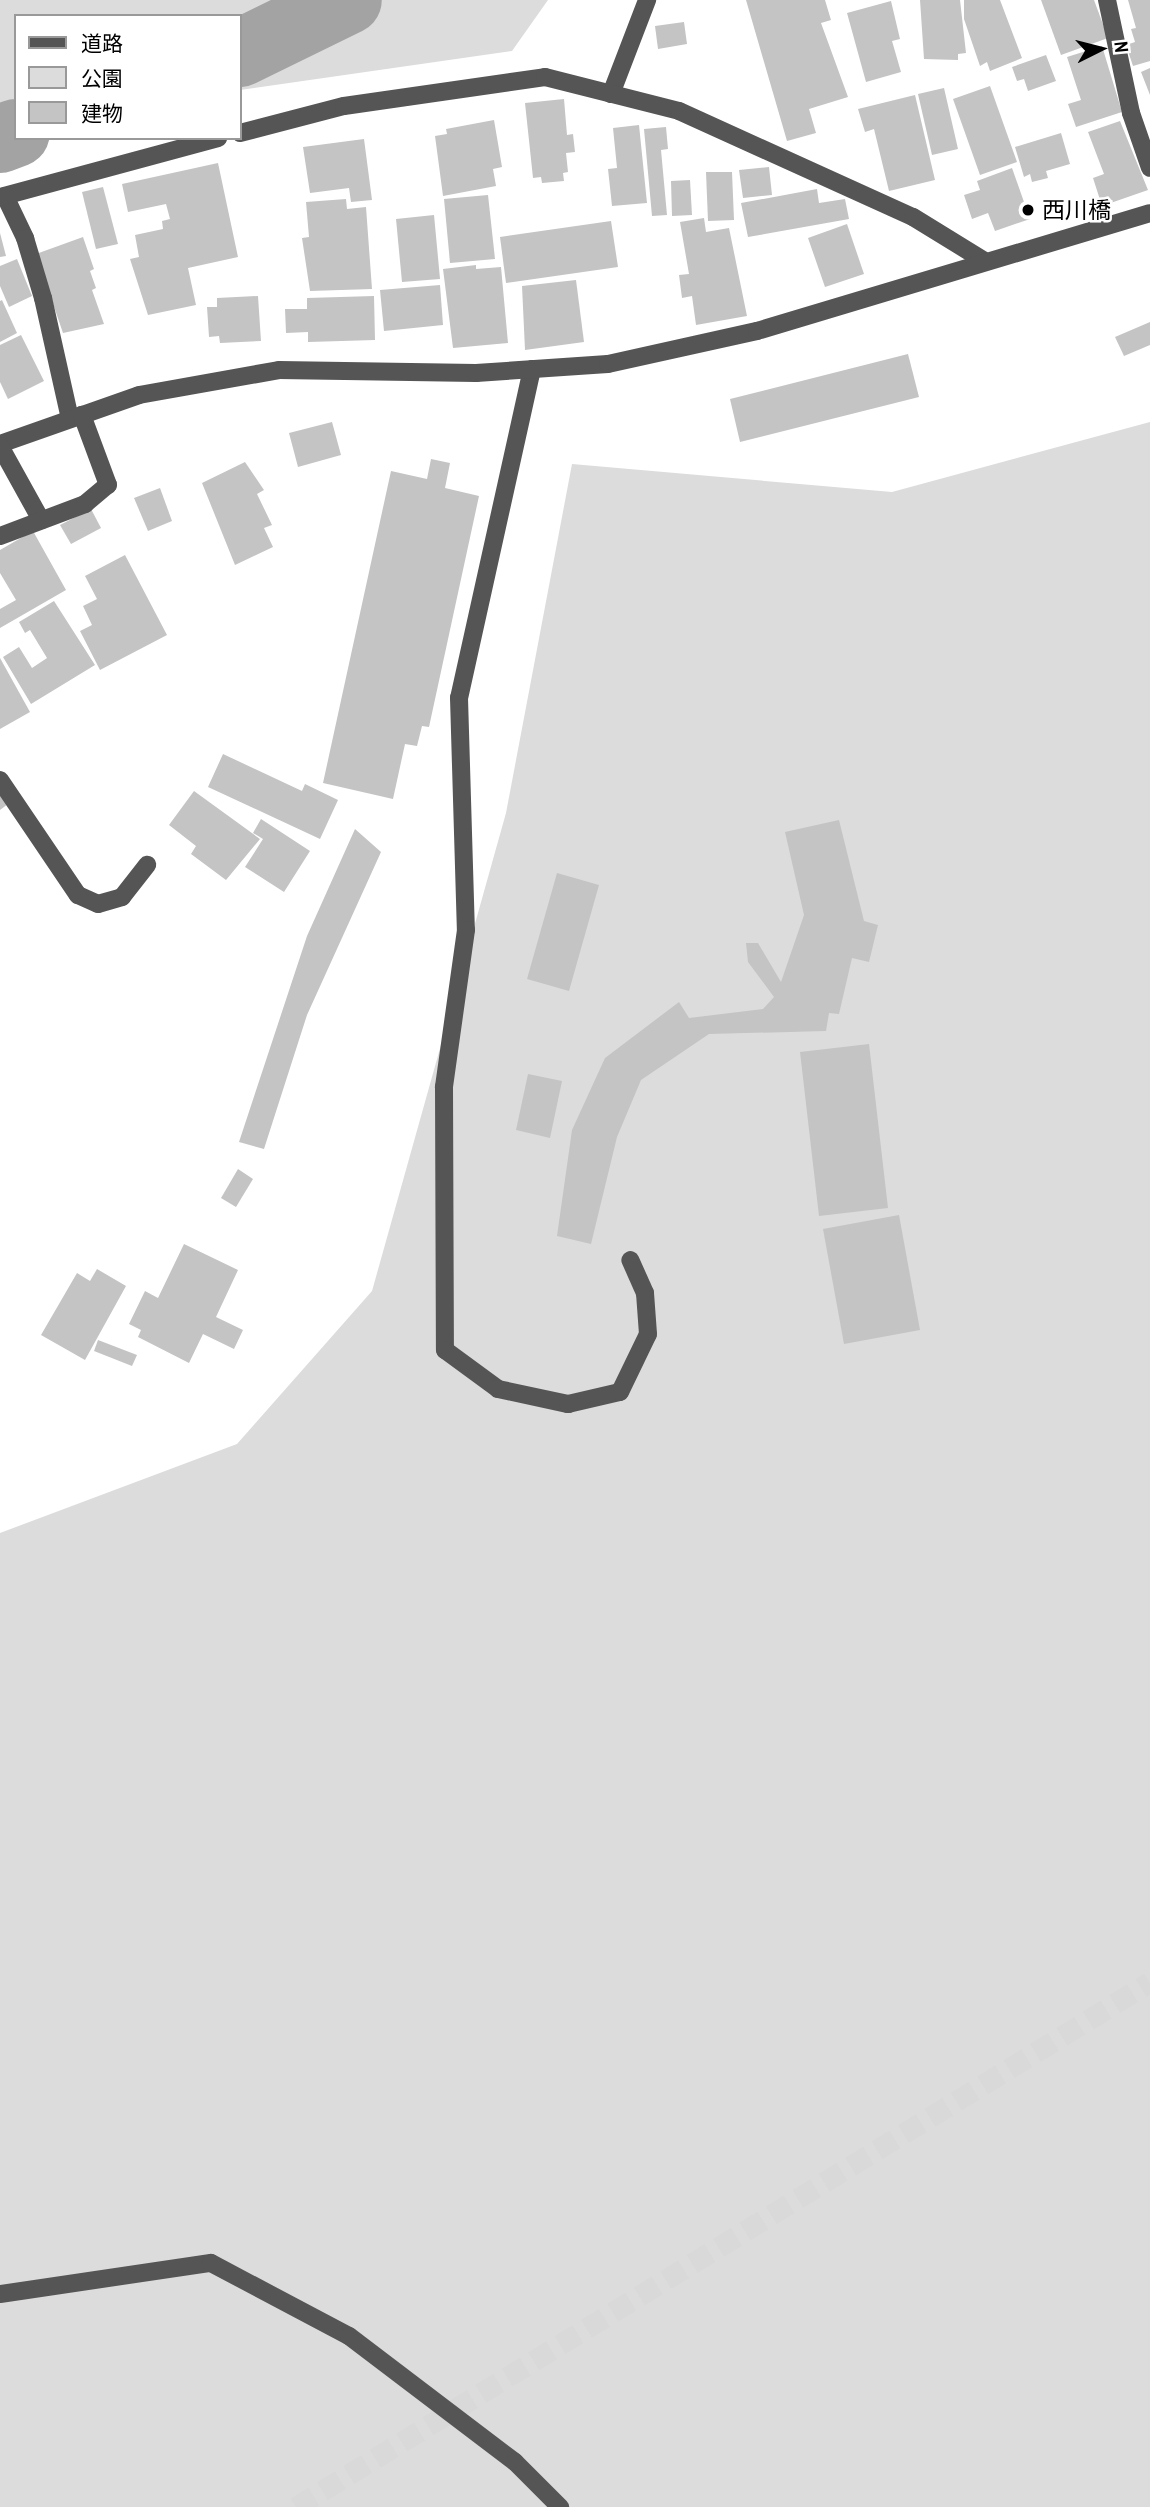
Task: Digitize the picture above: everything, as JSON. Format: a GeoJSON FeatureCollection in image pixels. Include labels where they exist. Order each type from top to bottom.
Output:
{"type":"FeatureCollection","features":[{"type":"Feature","properties":{"kind":"street"},"geometry":{"type":"LineString","coordinates":[[611,94],[647,0]]}},
{"type":"Feature","properties":{"kind":"street"},"geometry":{"type":"LineString","coordinates":[[1107,0],[1131,113],[1150,168]]}},
{"type":"Feature","properties":{"kind":"street"},"geometry":{"type":"LineString","coordinates":[[242,132],[344,106],[545,77],[679,111],[790,158],[914,217],[983,260]]}},
{"type":"Feature","properties":{"kind":"street"},"geometry":{"type":"LineString","coordinates":[[0,536],[86,505],[108,485],[76,417],[25,238],[3,196],[211,140]]}},
{"type":"Feature","properties":{"kind":"street"},"geometry":{"type":"LineString","coordinates":[[41,520],[0,445],[139,395],[279,370],[476,373],[608,364],[757,331],[983,260],[1150,212]]}},
{"type":"Feature","properties":{"kind":"street"},"geometry":{"type":"LineString","coordinates":[[532,369],[459,698],[466,930],[444,1087],[445,1350],[498,1389],[568,1404],[620,1392],[648,1334],[645,1293],[630,1260]]}},
{"type":"Feature","properties":{"kind":"street"},"geometry":{"type":"LineString","coordinates":[[0,780],[78,895],[98,905],[122,897],[147,865]]}},
{"type":"Feature","properties":{"kind":"street"},"geometry":{"type":"LineString","coordinates":[[0,2294],[211,2263],[349,2336],[514,2462],[560,2507]]}},
{"type":"Feature","properties":{"kind":"green space"},"geometry":{"type":"Polygon","coordinates":[[[0,0],[548,0],[512,51],[242,90],[242,14],[14,14],[14,140],[24,140],[0,146],[0,0]]]}},
{"type":"Feature","properties":{"kind":"green space"},"geometry":{"type":"Polygon","coordinates":[[[1150,422],[1150,2507],[0,2507],[0,1533],[237,1444],[372,1291],[506,813],[572,464],[892,492],[1150,422]]]}},
{"type":"Feature","properties":{"kind":"building"},"geometry":{"type":"Polygon","coordinates":[[[746,0],[825,0],[831,20],[821,23],[848,97],[809,109],[816,133],[787,141],[746,0]]]}},
{"type":"Feature","properties":{"kind":"building"},"geometry":{"type":"Polygon","coordinates":[[[920,0],[960,0],[966,53],[958,54],[958,60],[924,59],[920,0]]]}},
{"type":"Feature","properties":{"kind":"building"},"geometry":{"type":"Polygon","coordinates":[[[964,0],[1000,0],[1022,58],[990,71],[987,62],[980,66],[964,19],[964,0]]]}},
{"type":"Feature","properties":{"kind":"building"},"geometry":{"type":"Polygon","coordinates":[[[1041,0],[1094,0],[1108,38],[1061,55],[1041,0]]]}},
{"type":"Feature","properties":{"kind":"building"},"geometry":{"type":"Polygon","coordinates":[[[1128,0],[1150,0],[1150,61],[1133,66],[1126,45],[1135,42],[1131,29],[1136,28],[1128,0]]]}},
{"type":"Feature","properties":{"kind":"building"},"geometry":{"type":"Polygon","coordinates":[[[891,1],[900,39],[892,41],[901,72],[866,82],[847,13],[891,1]]]}},
{"type":"Feature","properties":{"kind":"building"},"geometry":{"type":"Polygon","coordinates":[[[684,22],[687,44],[658,49],[655,26],[684,22]]]}},
{"type":"Feature","properties":{"kind":"building"},"geometry":{"type":"Polygon","coordinates":[[[1102,46],[1122,112],[1076,127],[1068,104],[1081,100],[1067,57],[1102,46]]]}},
{"type":"Feature","properties":{"kind":"building"},"geometry":{"type":"Polygon","coordinates":[[[1046,55],[1056,81],[1028,91],[1024,79],[1017,81],[1012,67],[1046,55]]]}},
{"type":"Feature","properties":{"kind":"building"},"geometry":{"type":"Polygon","coordinates":[[[1150,68],[1150,95],[1141,72],[1150,68]]]}},
{"type":"Feature","properties":{"kind":"building"},"geometry":{"type":"Polygon","coordinates":[[[990,86],[1017,162],[980,175],[953,99],[990,86]]]}},
{"type":"Feature","properties":{"kind":"building"},"geometry":{"type":"Polygon","coordinates":[[[944,88],[958,149],[932,155],[918,94],[944,88]]]}},
{"type":"Feature","properties":{"kind":"building"},"geometry":{"type":"Polygon","coordinates":[[[915,95],[935,180],[889,191],[874,129],[865,132],[858,109],[915,95]]]}},
{"type":"Feature","properties":{"kind":"building"},"geometry":{"type":"Polygon","coordinates":[[[564,99],[567,135],[573,134],[575,152],[566,153],[568,172],[563,173],[564,181],[542,183],[541,177],[533,178],[525,103],[564,99]]]}},
{"type":"Feature","properties":{"kind":"building"},"geometry":{"type":"Polygon","coordinates":[[[494,120],[502,167],[493,169],[496,186],[443,196],[435,136],[447,134],[446,129],[494,120]]]}},
{"type":"Feature","properties":{"kind":"building"},"geometry":{"type":"Polygon","coordinates":[[[1120,121],[1148,190],[1102,206],[1093,178],[1104,174],[1088,132],[1120,121]]]}},
{"type":"Feature","properties":{"kind":"building"},"geometry":{"type":"Polygon","coordinates":[[[639,125],[647,203],[612,206],[608,169],[617,168],[613,128],[639,125]]]}},
{"type":"Feature","properties":{"kind":"building"},"geometry":{"type":"Polygon","coordinates":[[[666,127],[668,149],[661,150],[667,215],[652,216],[644,129],[666,127]]]}},
{"type":"Feature","properties":{"kind":"building"},"geometry":{"type":"Polygon","coordinates":[[[1061,133],[1070,164],[1046,171],[1048,178],[1032,182],[1030,174],[1024,177],[1015,147],[1061,133]]]}},
{"type":"Feature","properties":{"kind":"building"},"geometry":{"type":"Polygon","coordinates":[[[364,139],[372,200],[351,202],[349,188],[310,193],[303,147],[364,139]]]}},
{"type":"Feature","properties":{"kind":"building"},"geometry":{"type":"Polygon","coordinates":[[[218,163],[238,257],[188,268],[196,305],[148,315],[130,259],[139,257],[135,235],[163,229],[162,221],[170,219],[166,204],[128,212],[122,184],[218,163]]]}},
{"type":"Feature","properties":{"kind":"building"},"geometry":{"type":"Polygon","coordinates":[[[769,167],[772,195],[743,198],[739,170],[769,167]]]}},
{"type":"Feature","properties":{"kind":"building"},"geometry":{"type":"Polygon","coordinates":[[[1012,168],[1030,219],[995,231],[988,213],[972,219],[964,195],[980,190],[977,181],[1012,168]]]}},
{"type":"Feature","properties":{"kind":"building"},"geometry":{"type":"Polygon","coordinates":[[[706,172],[732,172],[734,220],[708,221],[706,172]]]}},
{"type":"Feature","properties":{"kind":"building"},"geometry":{"type":"Polygon","coordinates":[[[690,180],[692,215],[672,216],[671,181],[690,180]]]}},
{"type":"Feature","properties":{"kind":"building"},"geometry":{"type":"Polygon","coordinates":[[[103,187],[118,244],[96,249],[82,192],[103,187]]]}},
{"type":"Feature","properties":{"kind":"building"},"geometry":{"type":"Polygon","coordinates":[[[817,189],[819,203],[845,199],[849,219],[748,237],[741,203],[817,189]]]}},
{"type":"Feature","properties":{"kind":"building"},"geometry":{"type":"Polygon","coordinates":[[[488,195],[495,259],[450,263],[444,199],[488,195]]]}},
{"type":"Feature","properties":{"kind":"building"},"geometry":{"type":"Polygon","coordinates":[[[346,199],[347,209],[366,207],[372,289],[310,291],[302,238],[309,237],[306,202],[346,199]]]}},
{"type":"Feature","properties":{"kind":"building"},"geometry":{"type":"Polygon","coordinates":[[[434,215],[440,279],[402,282],[396,219],[434,215]]]}},
{"type":"Feature","properties":{"kind":"building"},"geometry":{"type":"Polygon","coordinates":[[[704,218],[706,232],[729,228],[747,316],[696,325],[692,296],[682,298],[679,275],[689,274],[680,222],[704,218]]]}},
{"type":"Feature","properties":{"kind":"building"},"geometry":{"type":"Polygon","coordinates":[[[611,221],[618,267],[506,283],[500,237],[611,221]]]}},
{"type":"Feature","properties":{"kind":"building"},"geometry":{"type":"Polygon","coordinates":[[[847,224],[864,274],[825,287],[808,238],[847,224]]]}},
{"type":"Feature","properties":{"kind":"building"},"geometry":{"type":"Polygon","coordinates":[[[0,233],[6,256],[0,257],[0,233]]]}},
{"type":"Feature","properties":{"kind":"building"},"geometry":{"type":"Polygon","coordinates":[[[83,237],[94,269],[90,271],[96,288],[92,290],[104,324],[63,333],[36,254],[83,237]]]}},
{"type":"Feature","properties":{"kind":"building"},"geometry":{"type":"Polygon","coordinates":[[[17,259],[32,296],[9,307],[0,286],[0,266],[17,259]]]}},
{"type":"Feature","properties":{"kind":"building"},"geometry":{"type":"Polygon","coordinates":[[[476,265],[476,269],[501,267],[508,343],[453,348],[443,269],[476,265]]]}},
{"type":"Feature","properties":{"kind":"building"},"geometry":{"type":"Polygon","coordinates":[[[576,280],[584,342],[525,350],[522,286],[576,280]]]}},
{"type":"Feature","properties":{"kind":"building"},"geometry":{"type":"Polygon","coordinates":[[[440,285],[443,325],[384,331],[380,290],[440,285]]]}},
{"type":"Feature","properties":{"kind":"building"},"geometry":{"type":"Polygon","coordinates":[[[258,296],[261,341],[220,343],[219,336],[209,337],[207,307],[217,307],[217,298],[258,296]]]}},
{"type":"Feature","properties":{"kind":"building"},"geometry":{"type":"Polygon","coordinates":[[[374,296],[375,340],[308,342],[308,332],[286,333],[285,309],[307,309],[307,298],[374,296]]]}},
{"type":"Feature","properties":{"kind":"building"},"geometry":{"type":"Polygon","coordinates":[[[2,300],[17,333],[0,342],[0,301],[2,300]]]}},
{"type":"Feature","properties":{"kind":"building"},"geometry":{"type":"Polygon","coordinates":[[[1150,322],[1150,345],[1124,356],[1115,337],[1150,322]]]}},
{"type":"Feature","properties":{"kind":"building"},"geometry":{"type":"Polygon","coordinates":[[[21,335],[44,381],[8,399],[0,382],[0,345],[21,335]]]}},
{"type":"Feature","properties":{"kind":"building"},"geometry":{"type":"Polygon","coordinates":[[[908,354],[919,397],[740,442],[730,399],[908,354]]]}},
{"type":"Feature","properties":{"kind":"building"},"geometry":{"type":"Polygon","coordinates":[[[332,422],[341,455],[298,467],[289,433],[332,422]]]}},
{"type":"Feature","properties":{"kind":"building"},"geometry":{"type":"Polygon","coordinates":[[[431,459],[450,463],[445,488],[479,496],[429,727],[422,726],[417,746],[405,744],[393,799],[323,783],[391,471],[427,479],[431,459]]]}},
{"type":"Feature","properties":{"kind":"building"},"geometry":{"type":"Polygon","coordinates":[[[245,462],[264,490],[257,494],[272,525],[264,528],[273,547],[235,565],[202,483],[245,462]]]}},
{"type":"Feature","properties":{"kind":"building"},"geometry":{"type":"Polygon","coordinates":[[[160,488],[172,521],[148,531],[134,498],[160,488]]]}},
{"type":"Feature","properties":{"kind":"building"},"geometry":{"type":"Polygon","coordinates":[[[91,509],[101,528],[71,544],[60,525],[91,509]]]}},
{"type":"Feature","properties":{"kind":"building"},"geometry":{"type":"Polygon","coordinates":[[[33,531],[66,590],[0,628],[0,609],[16,600],[0,573],[0,550],[33,531]]]}},
{"type":"Feature","properties":{"kind":"building"},"geometry":{"type":"Polygon","coordinates":[[[125,555],[167,635],[100,670],[80,631],[92,625],[83,606],[97,599],[85,576],[125,555]]]}},
{"type":"Feature","properties":{"kind":"building"},"geometry":{"type":"Polygon","coordinates":[[[54,601],[95,665],[31,704],[3,657],[19,647],[32,668],[47,658],[30,630],[25,633],[19,622],[54,601]]]}},
{"type":"Feature","properties":{"kind":"building"},"geometry":{"type":"Polygon","coordinates":[[[0,658],[30,712],[0,729],[0,658]]]}},
{"type":"Feature","properties":{"kind":"building"},"geometry":{"type":"Polygon","coordinates":[[[223,754],[302,791],[305,784],[338,800],[320,839],[208,787],[223,754]]]}},
{"type":"Feature","properties":{"kind":"building"},"geometry":{"type":"Polygon","coordinates":[[[194,791],[260,839],[226,880],[191,854],[196,846],[169,825],[194,791]]]}},
{"type":"Feature","properties":{"kind":"building"},"geometry":{"type":"Polygon","coordinates":[[[0,794],[8,804],[0,810],[0,794]]]}},
{"type":"Feature","properties":{"kind":"building"},"geometry":{"type":"Polygon","coordinates":[[[261,819],[310,851],[284,892],[245,867],[263,839],[253,833],[261,819]]]}},
{"type":"Feature","properties":{"kind":"building"},"geometry":{"type":"Polygon","coordinates":[[[839,820],[864,921],[878,925],[869,962],[852,958],[839,1014],[829,1013],[826,1031],[709,1034],[641,1080],[617,1137],[591,1244],[557,1236],[572,1130],[605,1058],[679,1002],[689,1018],[763,1009],[774,997],[748,962],[746,943],[758,943],[781,982],[804,915],[785,832],[839,820]]]}},
{"type":"Feature","properties":{"kind":"building"},"geometry":{"type":"Polygon","coordinates":[[[355,829],[381,852],[307,1015],[264,1149],[239,1142],[307,936],[355,829]]]}},
{"type":"Feature","properties":{"kind":"building"},"geometry":{"type":"Polygon","coordinates":[[[557,873],[599,885],[569,991],[527,979],[557,873]]]}},
{"type":"Feature","properties":{"kind":"building"},"geometry":{"type":"Polygon","coordinates":[[[869,1044],[888,1208],[819,1216],[800,1052],[869,1044]]]}},
{"type":"Feature","properties":{"kind":"building"},"geometry":{"type":"Polygon","coordinates":[[[528,1074],[562,1081],[550,1138],[516,1130],[528,1074]]]}},
{"type":"Feature","properties":{"kind":"building"},"geometry":{"type":"Polygon","coordinates":[[[238,1169],[253,1179],[236,1207],[221,1198],[238,1169]]]}},
{"type":"Feature","properties":{"kind":"building"},"geometry":{"type":"Polygon","coordinates":[[[899,1215],[920,1330],[844,1344],[823,1229],[899,1215]]]}},
{"type":"Feature","properties":{"kind":"building"},"geometry":{"type":"Polygon","coordinates":[[[184,1244],[238,1270],[216,1317],[243,1330],[234,1349],[203,1334],[189,1363],[138,1337],[141,1330],[129,1324],[145,1291],[158,1298],[184,1244]]]}},
{"type":"Feature","properties":{"kind":"building"},"geometry":{"type":"Polygon","coordinates":[[[97,1269],[126,1286],[85,1360],[41,1335],[77,1273],[90,1281],[97,1269]]]}},
{"type":"Feature","properties":{"kind":"building"},"geometry":{"type":"Polygon","coordinates":[[[98,1340],[137,1355],[132,1366],[94,1351],[98,1340]]]}},
{"type":"Feature","properties":{"kind":"waterway"},"geometry":{"type":"LineString","coordinates":[[242,52],[348,0]]}},
{"type":"Feature","properties":{"kind":"waterway"},"geometry":{"type":"LineString","coordinates":[[0,139],[14,134]]}},
{"type":"Feature","properties":{"kind":"tunnel"},"geometry":{"type":"LineString","coordinates":[[296,2507],[1150,1982]]}},
{"type":"Feature","properties":{"kind":"place","name":"西川橋"},"geometry":{"type":"Point","coordinates":[1028,210]}}]}
